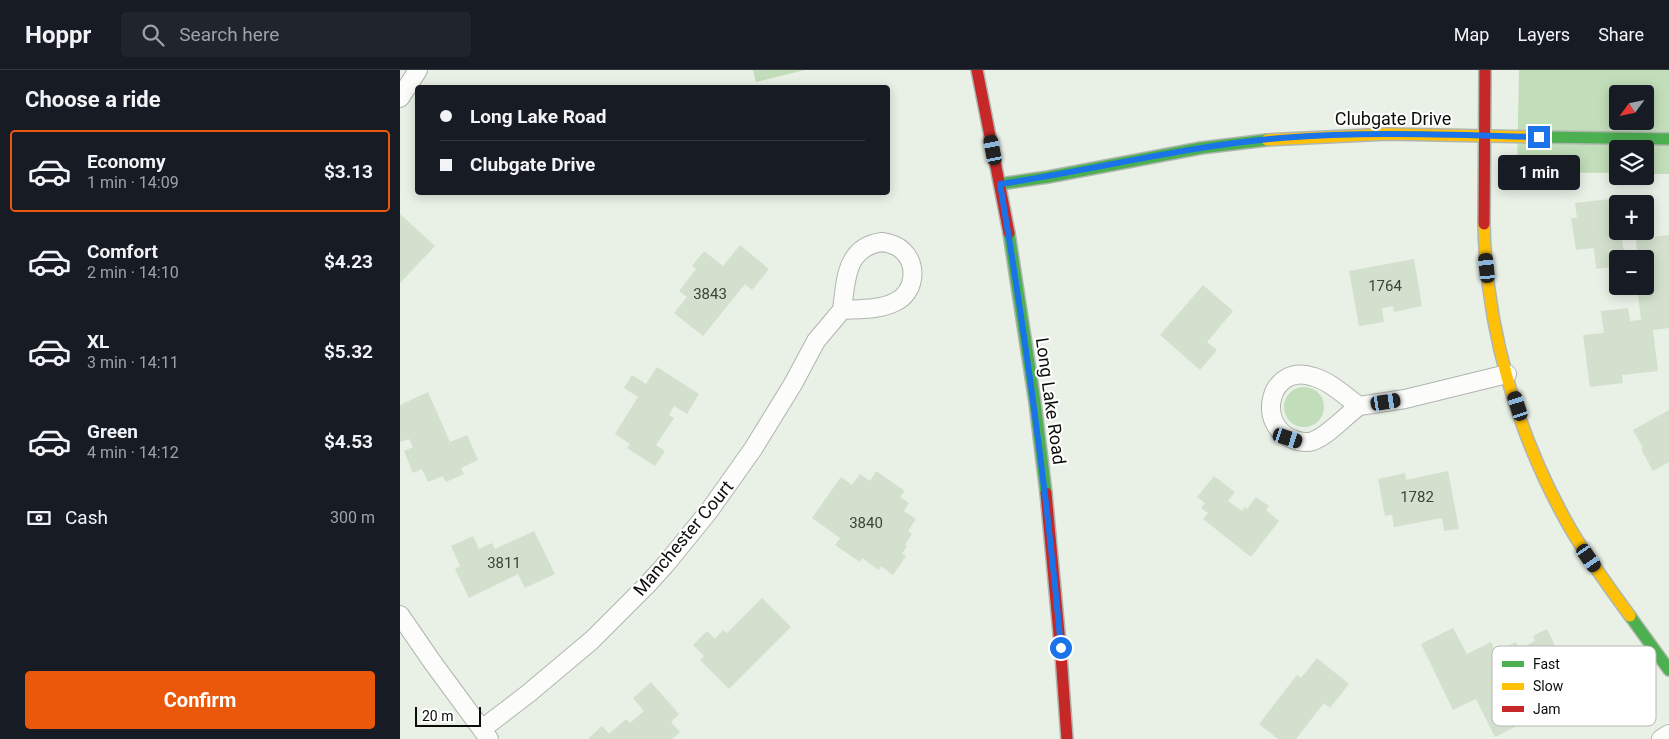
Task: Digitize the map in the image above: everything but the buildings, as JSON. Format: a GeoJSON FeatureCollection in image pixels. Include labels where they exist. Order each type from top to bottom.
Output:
{"type":"FeatureCollection","features":[{"type":"Feature","properties":{"kind":"street"},"geometry":{"type":"LineString","coordinates":[[400,98],[418,70]]}},
{"type":"Feature","properties":{"kind":"street","name":"Long Lake Road"},"geometry":{"type":"LineString","coordinates":[[977,70],[1000,184],[1031,378],[1048,513],[1061,648],[1067,739]]}},
{"type":"Feature","properties":{"kind":"street"},"geometry":{"type":"LineString","coordinates":[[1485,70],[1483,136],[1484,234],[1495,323],[1507,374],[1536,457],[1570,527],[1589,558],[1652,646]]}},
{"type":"Feature","properties":{"kind":"street","name":"Clubgate Drive"},"geometry":{"type":"LineString","coordinates":[[1000,184],[1048,177],[1201,148],[1280,138],[1388,134],[1669,139]]}},
{"type":"Feature","properties":{"kind":"street"},"geometry":{"type":"LineString","coordinates":[[882,242],[892,244],[902,250],[909,258],[913,278],[910,288],[904,296],[896,302],[886,305],[842,310],[846,279],[854,256],[858,252],[871,243],[882,242]]}},
{"type":"Feature","properties":{"kind":"street","name":"Manchester Court"},"geometry":{"type":"LineString","coordinates":[[486,734],[529,693],[592,640],[666,564],[709,511],[753,449],[793,384],[816,341],[842,310]]}},
{"type":"Feature","properties":{"kind":"street"},"geometry":{"type":"LineString","coordinates":[[1359,406],[1330,385],[1314,377],[1302,374],[1288,377],[1279,384],[1271,397],[1270,407],[1278,428],[1288,438],[1302,442],[1313,441],[1326,434],[1359,406],[1405,399],[1507,374]]}},
{"type":"Feature","properties":{"kind":"street"},"geometry":{"type":"LineString","coordinates":[[400,615],[486,734]]}},
{"type":"Feature","properties":{"kind":"street"},"geometry":{"type":"LineString","coordinates":[[1656,652],[1669,670]]}},
{"type":"Feature","properties":{"kind":"street"},"geometry":{"type":"LineString","coordinates":[[1662,739],[1669,734]]}},
{"type":"Feature","properties":{"kind":"green space"},"geometry":{"type":"Polygon","coordinates":[[[753,70],[805,70],[756,82],[753,70]]]}},
{"type":"Feature","properties":{"kind":"green space"},"geometry":{"type":"Polygon","coordinates":[[[1519,70],[1669,70],[1669,174],[1654,174],[1654,140],[1609,140],[1609,173],[1517,172],[1519,70]]]}},
{"type":"Feature","properties":{"kind":"green space"},"geometry":{"type":"Polygon","coordinates":[[[1308,387],[1315,390],[1321,396],[1324,407],[1323,415],[1315,424],[1308,427],[1300,427],[1293,424],[1285,415],[1284,403],[1287,396],[1296,388],[1308,387]]]}},
{"type":"Feature","properties":{"kind":"traffic: fast"},"geometry":{"type":"LineString","coordinates":[[1542,137],[1669,139]]}},
{"type":"Feature","properties":{"kind":"traffic: fast"},"geometry":{"type":"LineString","coordinates":[[1000,184],[1048,177],[1201,148],[1267,140]]}},
{"type":"Feature","properties":{"kind":"traffic: fast"},"geometry":{"type":"LineString","coordinates":[[1009,233],[1035,403],[1046,493]]}},
{"type":"Feature","properties":{"kind":"traffic: fast"},"geometry":{"type":"LineString","coordinates":[[1630,616],[1652,646]]}},
{"type":"Feature","properties":{"kind":"traffic: fast"},"geometry":{"type":"LineString","coordinates":[[1656,652],[1669,670]]}},
{"type":"Feature","properties":{"kind":"traffic: slow"},"geometry":{"type":"LineString","coordinates":[[1267,140],[1388,134],[1542,137]]}},
{"type":"Feature","properties":{"kind":"traffic: slow"},"geometry":{"type":"LineString","coordinates":[[1484,224],[1486,264],[1498,343],[1520,420],[1551,493],[1570,528],[1591,562],[1630,616]]}},
{"type":"Feature","properties":{"kind":"traffic: jam"},"geometry":{"type":"LineString","coordinates":[[977,70],[1009,233]]}},
{"type":"Feature","properties":{"kind":"traffic: jam"},"geometry":{"type":"LineString","coordinates":[[1484,224],[1485,70]]}},
{"type":"Feature","properties":{"kind":"traffic: jam"},"geometry":{"type":"LineString","coordinates":[[1046,493],[1067,739]]}},
{"type":"Feature","properties":{"kind":"route"},"geometry":{"type":"LineString","coordinates":[[1061,648],[1048,513],[1031,378],[1000,184],[1048,177],[1201,148],[1280,138],[1388,134],[1539,137]]}}]}
